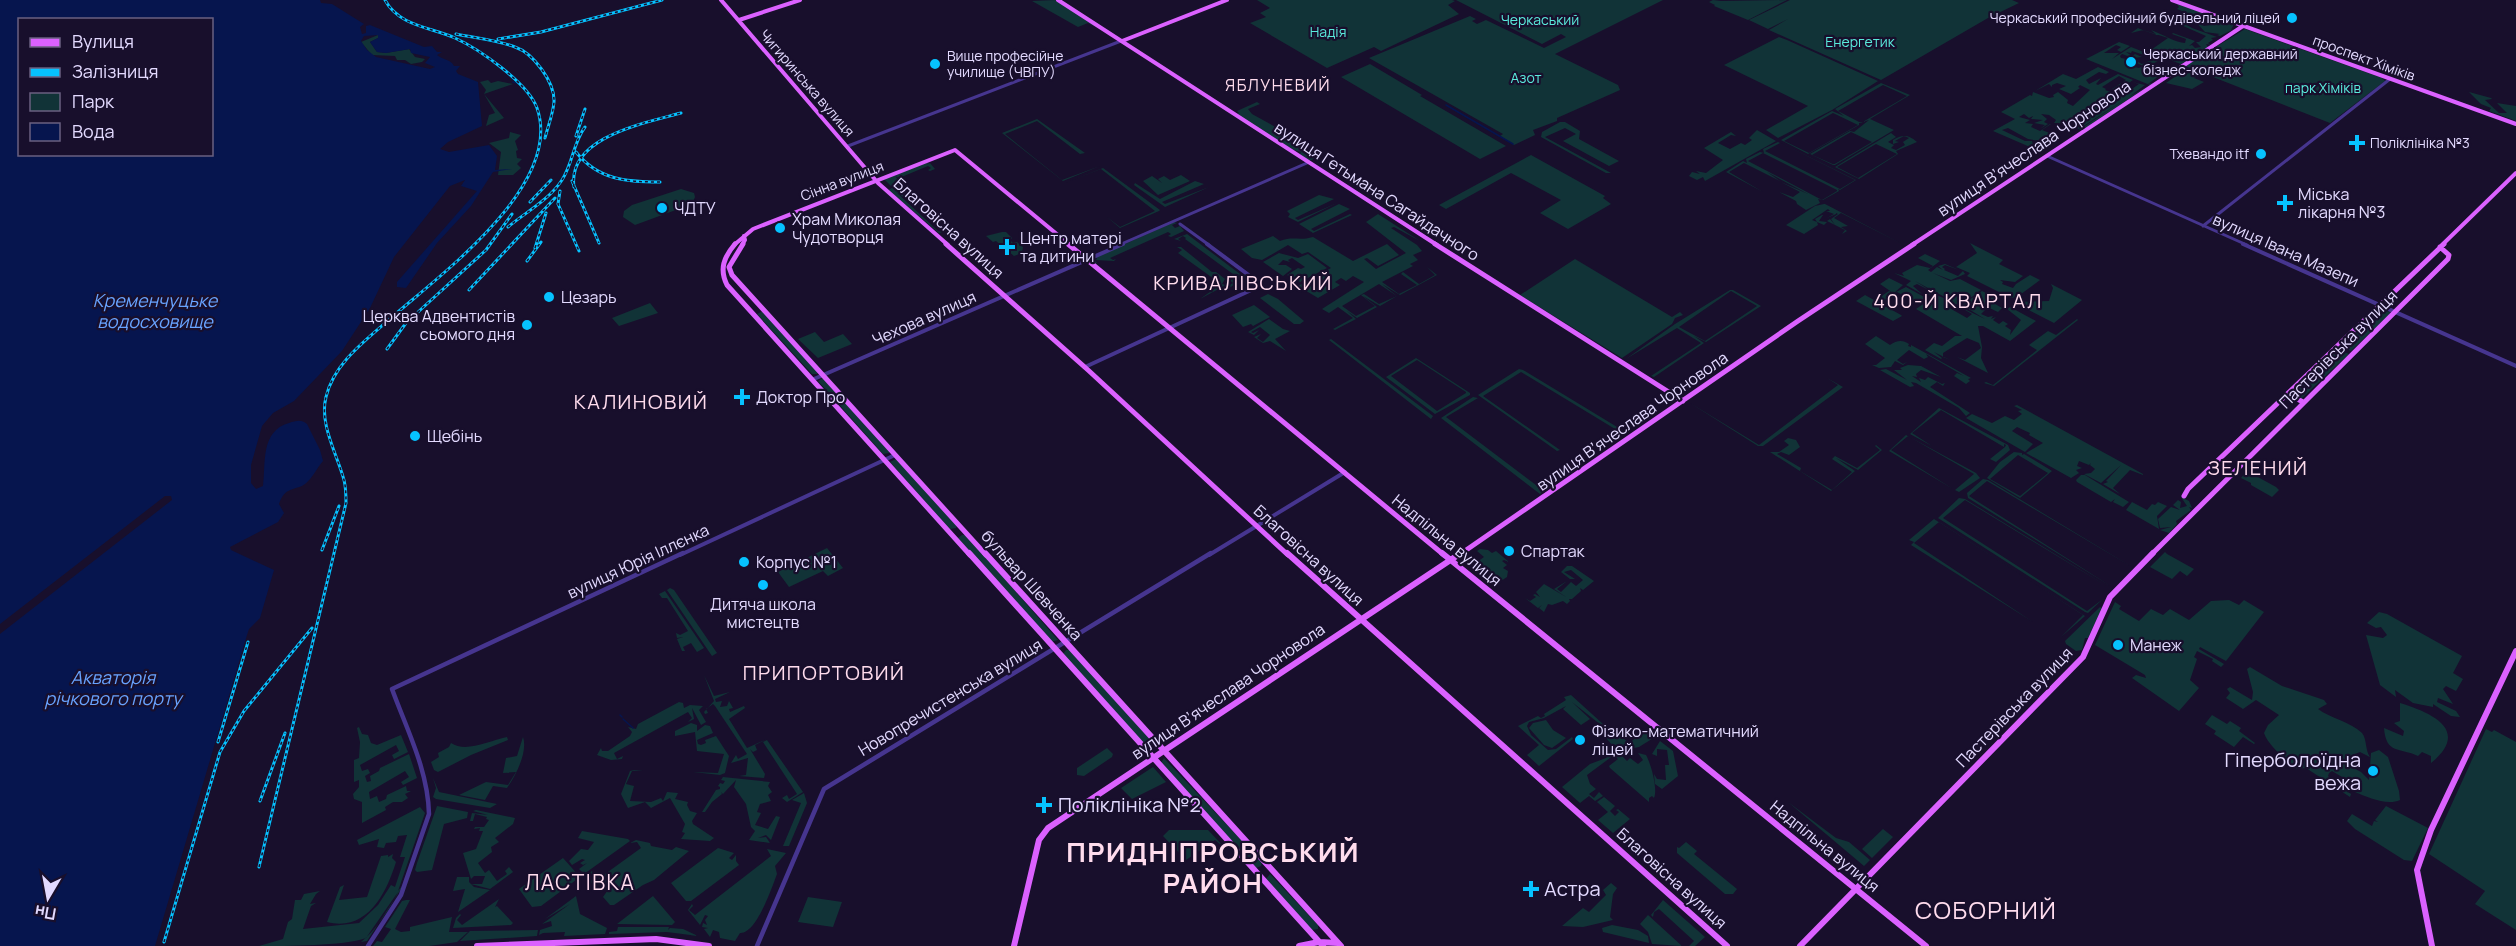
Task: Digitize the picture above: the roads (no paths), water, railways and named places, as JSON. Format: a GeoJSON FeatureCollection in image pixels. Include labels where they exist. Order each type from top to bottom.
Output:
{"type":"FeatureCollection","features":[{"type":"Feature","properties":{"kind":"main road","name":"Чигиринська вулиця"},"geometry":{"type":"LineString","coordinates":[[721,0],[876,181]]}},
{"type":"Feature","properties":{"kind":"main road"},"geometry":{"type":"LineString","coordinates":[[739,20],[800,0]]}},
{"type":"Feature","properties":{"kind":"main road","name":"вулиця Гетьмана Сагайдачного"},"geometry":{"type":"LineString","coordinates":[[1058,0],[1307,163],[1683,401]]}},
{"type":"Feature","properties":{"kind":"main road"},"geometry":{"type":"LineString","coordinates":[[1122,40],[1227,0]]}},
{"type":"Feature","properties":{"kind":"main road","name":"проспект Хіміків"},"geometry":{"type":"LineString","coordinates":[[2172,0],[2516,124]]}},
{"type":"Feature","properties":{"kind":"main road","name":"вулиця Вʼячеслава Чорновола"},"geometry":{"type":"LineString","coordinates":[[1039,840],[1048,828],[1554,491],[1683,401],[2242,26]]}},
{"type":"Feature","properties":{"kind":"main road","name":"Сінна вулиця"},"geometry":{"type":"LineString","coordinates":[[742,236],[753,229],[955,150]]}},
{"type":"Feature","properties":{"kind":"main road","name":"Надпільна вулиця"},"geometry":{"type":"LineString","coordinates":[[955,150],[1450,560],[1926,946]]}},
{"type":"Feature","properties":{"kind":"main road","name":"Пастерівська вулиця"},"geometry":{"type":"LineString","coordinates":[[2184,496],[2188,489],[2338,347],[2516,173]]}},
{"type":"Feature","properties":{"kind":"main road","name":"Благовісна вулиця"},"geometry":{"type":"LineString","coordinates":[[876,181],[1085,367],[1256,526],[1727,946]]}},
{"type":"Feature","properties":{"kind":"main road"},"geometry":{"type":"LineString","coordinates":[[742,236],[745,240],[730,264],[729,272],[721,274],[723,263],[742,236]]}},
{"type":"Feature","properties":{"kind":"main road","name":"Пастерівська вулиця"},"geometry":{"type":"LineString","coordinates":[[1800,946],[2083,657],[2110,597],[2352,353],[2449,259],[2449,255],[2440,247]]}},
{"type":"Feature","properties":{"kind":"main road","name":"бульвар Шевченка"},"geometry":{"type":"LineString","coordinates":[[729,272],[1339,944]]}},
{"type":"Feature","properties":{"kind":"main road","name":"бульвар Шевченка"},"geometry":{"type":"LineString","coordinates":[[721,274],[727,285],[1321,944]]}},
{"type":"Feature","properties":{"kind":"main road"},"geometry":{"type":"LineString","coordinates":[[2338,347],[2352,353]]}},
{"type":"Feature","properties":{"kind":"main road"},"geometry":{"type":"LineString","coordinates":[[2288,394],[2303,402]]}},
{"type":"Feature","properties":{"kind":"main road"},"geometry":{"type":"LineString","coordinates":[[2432,946],[2417,870],[2418,862],[2516,651]]}},
{"type":"Feature","properties":{"kind":"main road"},"geometry":{"type":"LineString","coordinates":[[1014,946],[1039,840]]}},
{"type":"Feature","properties":{"kind":"main road"},"geometry":{"type":"LineString","coordinates":[[477,946],[656,939],[709,946]]}},
{"type":"Feature","properties":{"kind":"main road"},"geometry":{"type":"LineString","coordinates":[[1299,946],[1339,944]]}},
{"type":"Feature","properties":{"kind":"street"},"geometry":{"type":"LineString","coordinates":[[848,146],[1122,40]]}},
{"type":"Feature","properties":{"kind":"street"},"geometry":{"type":"LineString","coordinates":[[2203,226],[2390,79]]}},
{"type":"Feature","properties":{"kind":"street","name":"вулиця Івана Мазепи"},"geometry":{"type":"LineString","coordinates":[[2047,156],[2516,366]]}},
{"type":"Feature","properties":{"kind":"street","name":"Чехова вулиця"},"geometry":{"type":"LineString","coordinates":[[814,379],[1307,163]]}},
{"type":"Feature","properties":{"kind":"street"},"geometry":{"type":"LineString","coordinates":[[1085,367],[1262,285],[1180,224]]}},
{"type":"Feature","properties":{"kind":"street","name":"вулиця Юрія Іллєнка"},"geometry":{"type":"LineString","coordinates":[[368,946],[401,896],[429,814],[429,801],[423,776],[392,689],[895,455]]}},
{"type":"Feature","properties":{"kind":"street","name":"Новопречистенська вулиця"},"geometry":{"type":"LineString","coordinates":[[757,946],[819,798],[826,788],[1345,472]]}},
{"type":"Feature","properties":{"kind":"water","name":"Кременчуцьке водосховище"},"geometry":{"type":"Polygon","coordinates":[[[0,0],[320,0],[321,3],[332,4],[364,24],[360,27],[362,34],[366,33],[366,26],[370,25],[424,47],[432,46],[437,52],[442,52],[437,55],[439,57],[451,62],[454,66],[460,66],[456,71],[458,74],[478,82],[482,126],[448,142],[440,149],[449,152],[489,145],[497,156],[495,170],[512,169],[493,172],[471,206],[437,243],[406,288],[397,287],[397,282],[477,191],[461,186],[465,180],[450,186],[394,257],[370,308],[342,351],[294,401],[273,413],[262,426],[251,465],[251,483],[256,489],[263,486],[266,449],[273,433],[289,423],[301,421],[307,424],[323,461],[308,482],[287,492],[281,498],[279,504],[284,513],[278,522],[230,547],[231,550],[274,570],[260,618],[249,629],[247,635],[155,946],[0,946],[0,0]],[[378,35],[364,36],[361,41],[376,57],[430,69],[435,67],[425,63],[430,57],[411,53],[410,49],[386,53],[377,52],[370,42],[378,38],[378,35]]]}},
{"type":"Feature","properties":{"kind":"waterway"},"geometry":{"type":"LineString","coordinates":[[513,82],[517,83]]}},
{"type":"Feature","properties":{"kind":"waterway"},"geometry":{"type":"LineString","coordinates":[[1446,105],[1513,144]]}},
{"type":"Feature","properties":{"kind":"waterway"},"geometry":{"type":"LineString","coordinates":[[623,719],[633,728]]}},
{"type":"Feature","properties":{"kind":"railway"},"geometry":{"type":"LineString","coordinates":[[259,867],[346,503],[344,480],[325,418],[324,407],[330,385],[336,373],[352,353],[466,253],[493,225],[516,197],[533,167],[541,137],[537,108],[532,98],[502,68],[455,38],[407,21],[391,9],[385,0]]}},
{"type":"Feature","properties":{"kind":"railway"},"geometry":{"type":"LineString","coordinates":[[498,39],[541,32],[662,0]]}},
{"type":"Feature","properties":{"kind":"railway"},"geometry":{"type":"LineString","coordinates":[[456,34],[515,47],[529,55],[542,69],[551,86],[554,102],[545,138]]}},
{"type":"Feature","properties":{"kind":"railway"},"geometry":{"type":"LineString","coordinates":[[576,136],[585,109]]}},
{"type":"Feature","properties":{"kind":"railway"},"geometry":{"type":"LineString","coordinates":[[582,158],[595,144],[611,135],[681,113]]}},
{"type":"Feature","properties":{"kind":"railway"},"geometry":{"type":"LineString","coordinates":[[508,227],[544,200],[557,187],[566,173],[585,127]]}},
{"type":"Feature","properties":{"kind":"railway"},"geometry":{"type":"LineString","coordinates":[[576,152],[582,158]]}},
{"type":"Feature","properties":{"kind":"railway"},"geometry":{"type":"LineString","coordinates":[[574,186],[575,170],[582,158]]}},
{"type":"Feature","properties":{"kind":"railway"},"geometry":{"type":"LineString","coordinates":[[582,158],[594,168],[614,178],[660,182]]}},
{"type":"Feature","properties":{"kind":"railway"},"geometry":{"type":"LineString","coordinates":[[530,202],[551,180]]}},
{"type":"Feature","properties":{"kind":"railway"},"geometry":{"type":"LineString","coordinates":[[572,181],[574,186]]}},
{"type":"Feature","properties":{"kind":"railway"},"geometry":{"type":"LineString","coordinates":[[574,186],[599,243]]}},
{"type":"Feature","properties":{"kind":"railway"},"geometry":{"type":"LineString","coordinates":[[560,191],[558,204],[579,251]]}},
{"type":"Feature","properties":{"kind":"railway"},"geometry":{"type":"LineString","coordinates":[[469,290],[555,198]]}},
{"type":"Feature","properties":{"kind":"railway"},"geometry":{"type":"LineString","coordinates":[[535,248],[546,213]]}},
{"type":"Feature","properties":{"kind":"railway"},"geometry":{"type":"LineString","coordinates":[[387,349],[406,323],[486,250],[512,214]]}},
{"type":"Feature","properties":{"kind":"railway"},"geometry":{"type":"LineString","coordinates":[[527,261],[541,242]]}},
{"type":"Feature","properties":{"kind":"railway"},"geometry":{"type":"LineString","coordinates":[[322,550],[339,506]]}},
{"type":"Feature","properties":{"kind":"railway"},"geometry":{"type":"LineString","coordinates":[[164,942],[220,752],[244,711],[312,628]]}},
{"type":"Feature","properties":{"kind":"railway"},"geometry":{"type":"LineString","coordinates":[[218,742],[248,642]]}},
{"type":"Feature","properties":{"kind":"railway"},"geometry":{"type":"LineString","coordinates":[[260,801],[285,733]]}},
{"type":"Feature","properties":{"kind":"place","name":"Черкаський професійний будівельний ліцей"},"geometry":{"type":"Point","coordinates":[2292,18]}},
{"type":"Feature","properties":{"kind":"place","name":"Черкаський державний бізнес-коледж"},"geometry":{"type":"Point","coordinates":[2131,62]}},
{"type":"Feature","properties":{"kind":"place","name":"Вище професійне училище (ЧВПУ)"},"geometry":{"type":"Point","coordinates":[935,64]}},
{"type":"Feature","properties":{"kind":"place","name":"Поліклініка №3"},"geometry":{"type":"Point","coordinates":[2357,143]}},
{"type":"Feature","properties":{"kind":"place","name":"Тхевандо itf"},"geometry":{"type":"Point","coordinates":[2261,154]}},
{"type":"Feature","properties":{"kind":"place","name":"Міська лікарня №3"},"geometry":{"type":"Point","coordinates":[2285,203]}},
{"type":"Feature","properties":{"kind":"place","name":"ЧДТУ"},"geometry":{"type":"Point","coordinates":[662,208]}},
{"type":"Feature","properties":{"kind":"place","name":"Храм Миколая Чудотворця"},"geometry":{"type":"Point","coordinates":[780,228]}},
{"type":"Feature","properties":{"kind":"place","name":"Центр матері та дитини"},"geometry":{"type":"Point","coordinates":[1007,247]}},
{"type":"Feature","properties":{"kind":"place","name":"Цезарь"},"geometry":{"type":"Point","coordinates":[549,297]}},
{"type":"Feature","properties":{"kind":"place","name":"Церква Адвентистів сьомого дня"},"geometry":{"type":"Point","coordinates":[527,325]}},
{"type":"Feature","properties":{"kind":"place","name":"Доктор Про"},"geometry":{"type":"Point","coordinates":[742,397]}},
{"type":"Feature","properties":{"kind":"place","name":"Щебінь"},"geometry":{"type":"Point","coordinates":[415,436]}},
{"type":"Feature","properties":{"kind":"place","name":"Спартак"},"geometry":{"type":"Point","coordinates":[1509,551]}},
{"type":"Feature","properties":{"kind":"place","name":"Корпус №1"},"geometry":{"type":"Point","coordinates":[744,562]}},
{"type":"Feature","properties":{"kind":"place","name":"Дитяча школа мистецтв"},"geometry":{"type":"Point","coordinates":[763,585]}},
{"type":"Feature","properties":{"kind":"place","name":"Манеж"},"geometry":{"type":"Point","coordinates":[2118,645]}},
{"type":"Feature","properties":{"kind":"place","name":"Фізико-математичний ліцей"},"geometry":{"type":"Point","coordinates":[1580,740]}},
{"type":"Feature","properties":{"kind":"place","name":"Гіперболоїдна вежа"},"geometry":{"type":"Point","coordinates":[2373,771]}},
{"type":"Feature","properties":{"kind":"place","name":"Поліклініка №2"},"geometry":{"type":"Point","coordinates":[1044,805]}},
{"type":"Feature","properties":{"kind":"place","name":"Астра"},"geometry":{"type":"Point","coordinates":[1531,889]}},
{"type":"Feature","properties":{"kind":"district","name":"ЯБЛУНЕВИЙ"},"geometry":{"type":"Point","coordinates":[1278,85]}},
{"type":"Feature","properties":{"kind":"district","name":"КРИВАЛІВСЬКИЙ"},"geometry":{"type":"Point","coordinates":[1243,283]}},
{"type":"Feature","properties":{"kind":"district","name":"400-Й КВАРТАЛ"},"geometry":{"type":"Point","coordinates":[1958,301]}},
{"type":"Feature","properties":{"kind":"district","name":"КАЛИНОВИЙ"},"geometry":{"type":"Point","coordinates":[641,402]}},
{"type":"Feature","properties":{"kind":"district","name":"ЗЕЛЕНИЙ"},"geometry":{"type":"Point","coordinates":[2258,468]}},
{"type":"Feature","properties":{"kind":"district","name":"ПРИПОРТОВИЙ"},"geometry":{"type":"Point","coordinates":[824,673]}},
{"type":"Feature","properties":{"kind":"district","name":"ПРИДНІПРОВСЬКИЙ РАЙОН"},"geometry":{"type":"Point","coordinates":[1213,868]}},
{"type":"Feature","properties":{"kind":"district","name":"ЛАСТІВКА"},"geometry":{"type":"Point","coordinates":[580,883]}},
{"type":"Feature","properties":{"kind":"district","name":"СОБОРНИЙ"},"geometry":{"type":"Point","coordinates":[1986,911]}},
{"type":"Feature","properties":{"kind":"park label","name":"Черкаський"},"geometry":{"type":"Point","coordinates":[1540,20]}},
{"type":"Feature","properties":{"kind":"park label","name":"Надія"},"geometry":{"type":"Point","coordinates":[1328,32]}},
{"type":"Feature","properties":{"kind":"park label","name":"Енергетик"},"geometry":{"type":"Point","coordinates":[1860,42]}},
{"type":"Feature","properties":{"kind":"park label","name":"Азот"},"geometry":{"type":"Point","coordinates":[1526,78]}},
{"type":"Feature","properties":{"kind":"park label","name":"парк Хіміків"},"geometry":{"type":"Point","coordinates":[2323,88]}},
{"type":"Feature","properties":{"kind":"water label","name":"Акваторія річкового порту"},"geometry":{"type":"Point","coordinates":[113,688]}}]}
